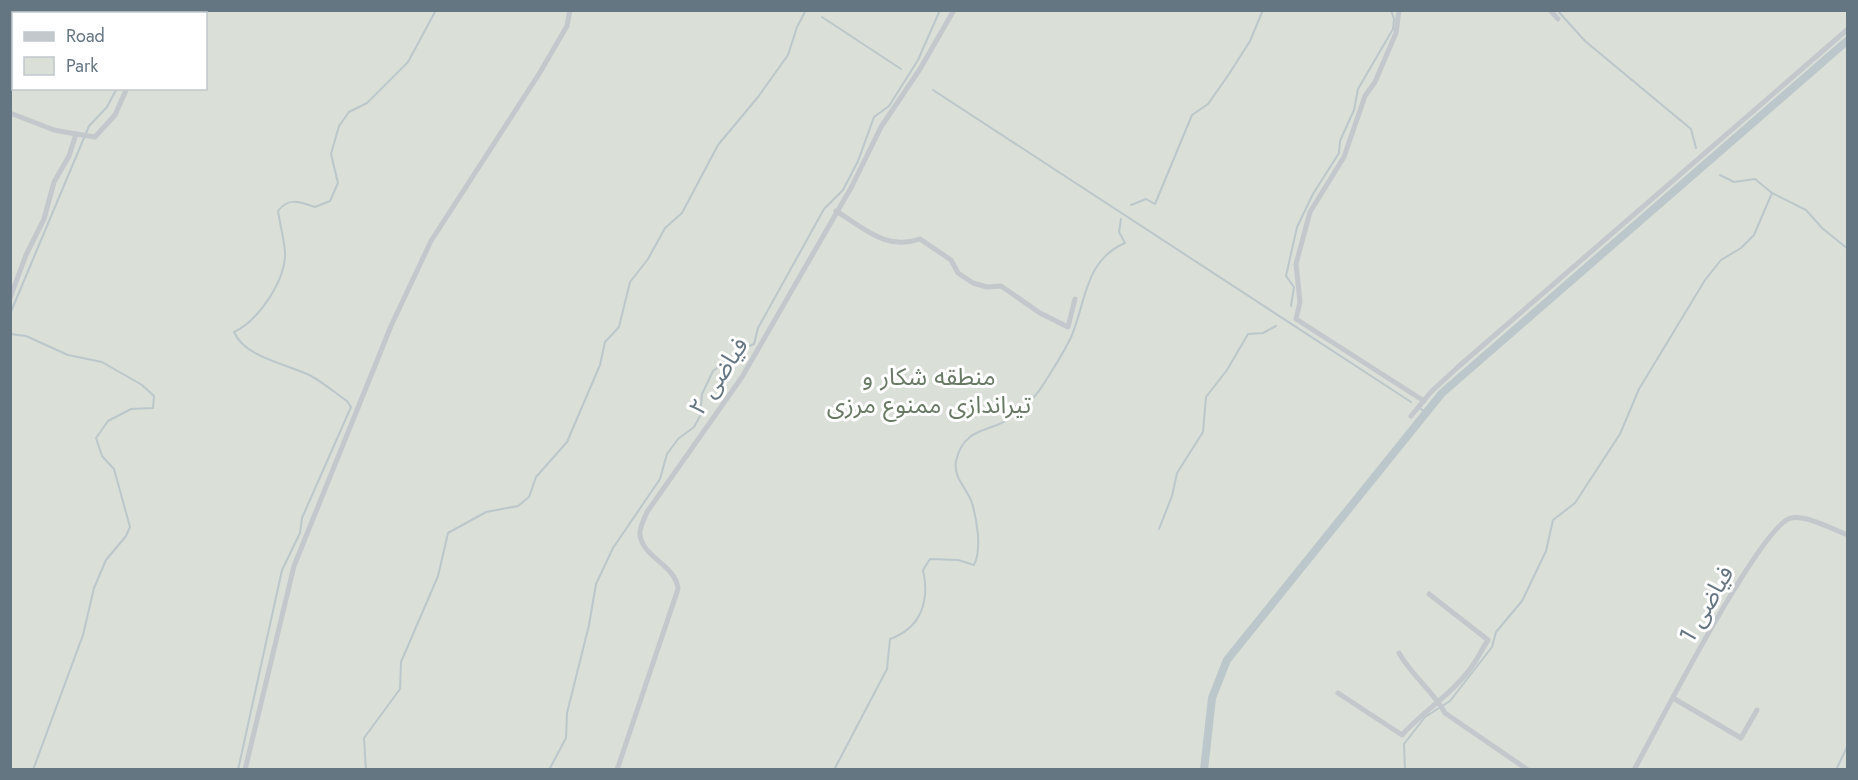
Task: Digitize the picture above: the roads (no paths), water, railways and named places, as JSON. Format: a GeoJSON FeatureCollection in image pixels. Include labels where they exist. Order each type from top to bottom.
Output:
{"type":"FeatureCollection","features":[{"type":"Feature","properties":{"kind":"street"},"geometry":{"type":"LineString","coordinates":[[245,770],[294,566],[391,326],[431,241],[539,74],[567,26],[570,10]]}},
{"type":"Feature","properties":{"kind":"street","name":"فیاضی ۲"},"geometry":{"type":"LineString","coordinates":[[618,770],[678,589],[674,577],[645,547],[639,534],[646,512],[742,377],[868,156],[881,127],[920,69],[954,10]]}},
{"type":"Feature","properties":{"kind":"street"},"geometry":{"type":"LineString","coordinates":[[1400,10],[1396,33],[1375,82],[1365,96],[1342,163],[1310,212],[1296,264],[1300,302],[1296,319],[1424,401]]}},
{"type":"Feature","properties":{"kind":"street"},"geometry":{"type":"LineString","coordinates":[[1550,10],[1558,19]]}},
{"type":"Feature","properties":{"kind":"street"},"geometry":{"type":"LineString","coordinates":[[1411,416],[1458,367],[1848,29]]}},
{"type":"Feature","properties":{"kind":"street"},"geometry":{"type":"LineString","coordinates":[[10,113],[54,130],[95,137],[115,115],[126,90]]}},
{"type":"Feature","properties":{"kind":"street"},"geometry":{"type":"LineString","coordinates":[[10,298],[26,255],[44,219],[54,182],[78,134]]}},
{"type":"Feature","properties":{"kind":"street"},"geometry":{"type":"LineString","coordinates":[[836,211],[890,243],[905,244],[920,239],[951,260],[958,273],[973,283],[987,287],[1001,286],[1040,313],[1068,327],[1075,299]]}},
{"type":"Feature","properties":{"kind":"street","name":"فیاضی 1"},"geometry":{"type":"LineString","coordinates":[[1634,770],[1733,592],[1767,537],[1778,524],[1790,518],[1801,518],[1848,535]]}},
{"type":"Feature","properties":{"kind":"street"},"geometry":{"type":"LineString","coordinates":[[1338,693],[1402,735],[1419,715],[1439,702],[1470,669],[1488,640],[1429,594]]}},
{"type":"Feature","properties":{"kind":"street"},"geometry":{"type":"LineString","coordinates":[[1399,653],[1410,672],[1439,702],[1443,710],[1528,770]]}},
{"type":"Feature","properties":{"kind":"street"},"geometry":{"type":"LineString","coordinates":[[1673,698],[1741,738],[1757,710]]}},
{"type":"Feature","properties":{"kind":"waterway"},"geometry":{"type":"LineString","coordinates":[[238,770],[282,570],[300,533],[302,518],[351,407],[347,401],[311,376],[247,348],[234,332],[261,309],[281,275],[285,252],[278,211],[290,202],[315,207],[330,201],[338,183],[331,154],[339,126],[349,112],[367,103],[408,62],[436,10]]}},
{"type":"Feature","properties":{"kind":"waterway"},"geometry":{"type":"LineString","coordinates":[[366,770],[364,738],[400,689],[401,662],[438,576],[448,533],[486,512],[518,506],[529,497],[536,477],[567,442],[600,365],[605,342],[619,327],[630,282],[648,259],[665,228],[682,213],[718,145],[758,97],[788,55],[797,27],[806,10]]}},
{"type":"Feature","properties":{"kind":"waterway"},"geometry":{"type":"LineString","coordinates":[[549,770],[566,738],[567,713],[589,625],[596,584],[613,548],[660,479],[667,454],[678,439],[694,427],[700,416],[702,394],[713,371],[739,350],[754,344],[758,328],[824,209],[843,190],[858,161],[874,117],[889,106],[918,60],[940,10]]}},
{"type":"Feature","properties":{"kind":"waterway"},"geometry":{"type":"LineString","coordinates":[[1131,205],[1146,199],[1155,204],[1192,115],[1208,104],[1229,74],[1250,41],[1263,10]]}},
{"type":"Feature","properties":{"kind":"waterway"},"geometry":{"type":"LineString","coordinates":[[1291,306],[1294,287],[1286,276],[1297,227],[1313,194],[1339,153],[1340,141],[1354,110],[1358,89],[1393,29],[1394,19],[1391,10]]}},
{"type":"Feature","properties":{"kind":"waterway"},"geometry":{"type":"LineString","coordinates":[[1557,10],[1585,41],[1691,129],[1696,148]]}},
{"type":"Feature","properties":{"kind":"waterway"},"geometry":{"type":"LineString","coordinates":[[822,17],[901,69]]}},
{"type":"Feature","properties":{"kind":"waterway"},"geometry":{"type":"LineString","coordinates":[[1204,770],[1212,698],[1227,660],[1442,393],[1848,40]]}},
{"type":"Feature","properties":{"kind":"waterway"},"geometry":{"type":"LineString","coordinates":[[10,314],[89,126],[107,107],[116,90]]}},
{"type":"Feature","properties":{"kind":"waterway"},"geometry":{"type":"LineString","coordinates":[[933,90],[1411,402]]}},
{"type":"Feature","properties":{"kind":"waterway"},"geometry":{"type":"LineString","coordinates":[[1720,175],[1734,182],[1755,179],[1772,193],[1806,210],[1822,228],[1848,249]]}},
{"type":"Feature","properties":{"kind":"waterway"},"geometry":{"type":"LineString","coordinates":[[1405,770],[1404,744],[1425,717],[1450,701],[1492,647],[1496,632],[1522,601],[1546,551],[1553,520],[1575,503],[1620,434],[1639,389],[1705,280],[1721,260],[1741,248],[1754,235],[1772,193]]}},
{"type":"Feature","properties":{"kind":"waterway"},"geometry":{"type":"LineString","coordinates":[[834,770],[887,669],[890,639],[909,628],[921,612],[925,592],[923,570],[930,559],[958,560],[974,565],[978,551],[977,526],[972,503],[958,478],[956,461],[960,449],[972,435],[1014,416],[1042,387],[1072,335],[1094,271],[1112,250],[1125,243],[1119,232],[1121,219]]}},
{"type":"Feature","properties":{"kind":"waterway"},"geometry":{"type":"LineString","coordinates":[[1159,529],[1172,496],[1177,473],[1203,432],[1206,397],[1227,370],[1248,334],[1263,333],[1276,326]]}},
{"type":"Feature","properties":{"kind":"waterway"},"geometry":{"type":"LineString","coordinates":[[10,334],[26,336],[68,355],[102,362],[142,385],[154,396],[153,408],[131,409],[108,421],[96,438],[102,456],[114,469],[130,527],[126,536],[106,560],[94,588],[83,635],[33,770]]}},
{"type":"Feature","properties":{"kind":"waterway"},"geometry":{"type":"LineString","coordinates":[[1421,409],[1425,412]]}},
{"type":"Feature","properties":{"kind":"waterway"},"geometry":{"type":"LineString","coordinates":[[1836,770],[1848,745]]}},
{"type":"Feature","properties":{"kind":"park label","name":"منطقه شکار و تیراندازی ممنوع مرزی"},"geometry":{"type":"Point","coordinates":[929,390]}}]}
